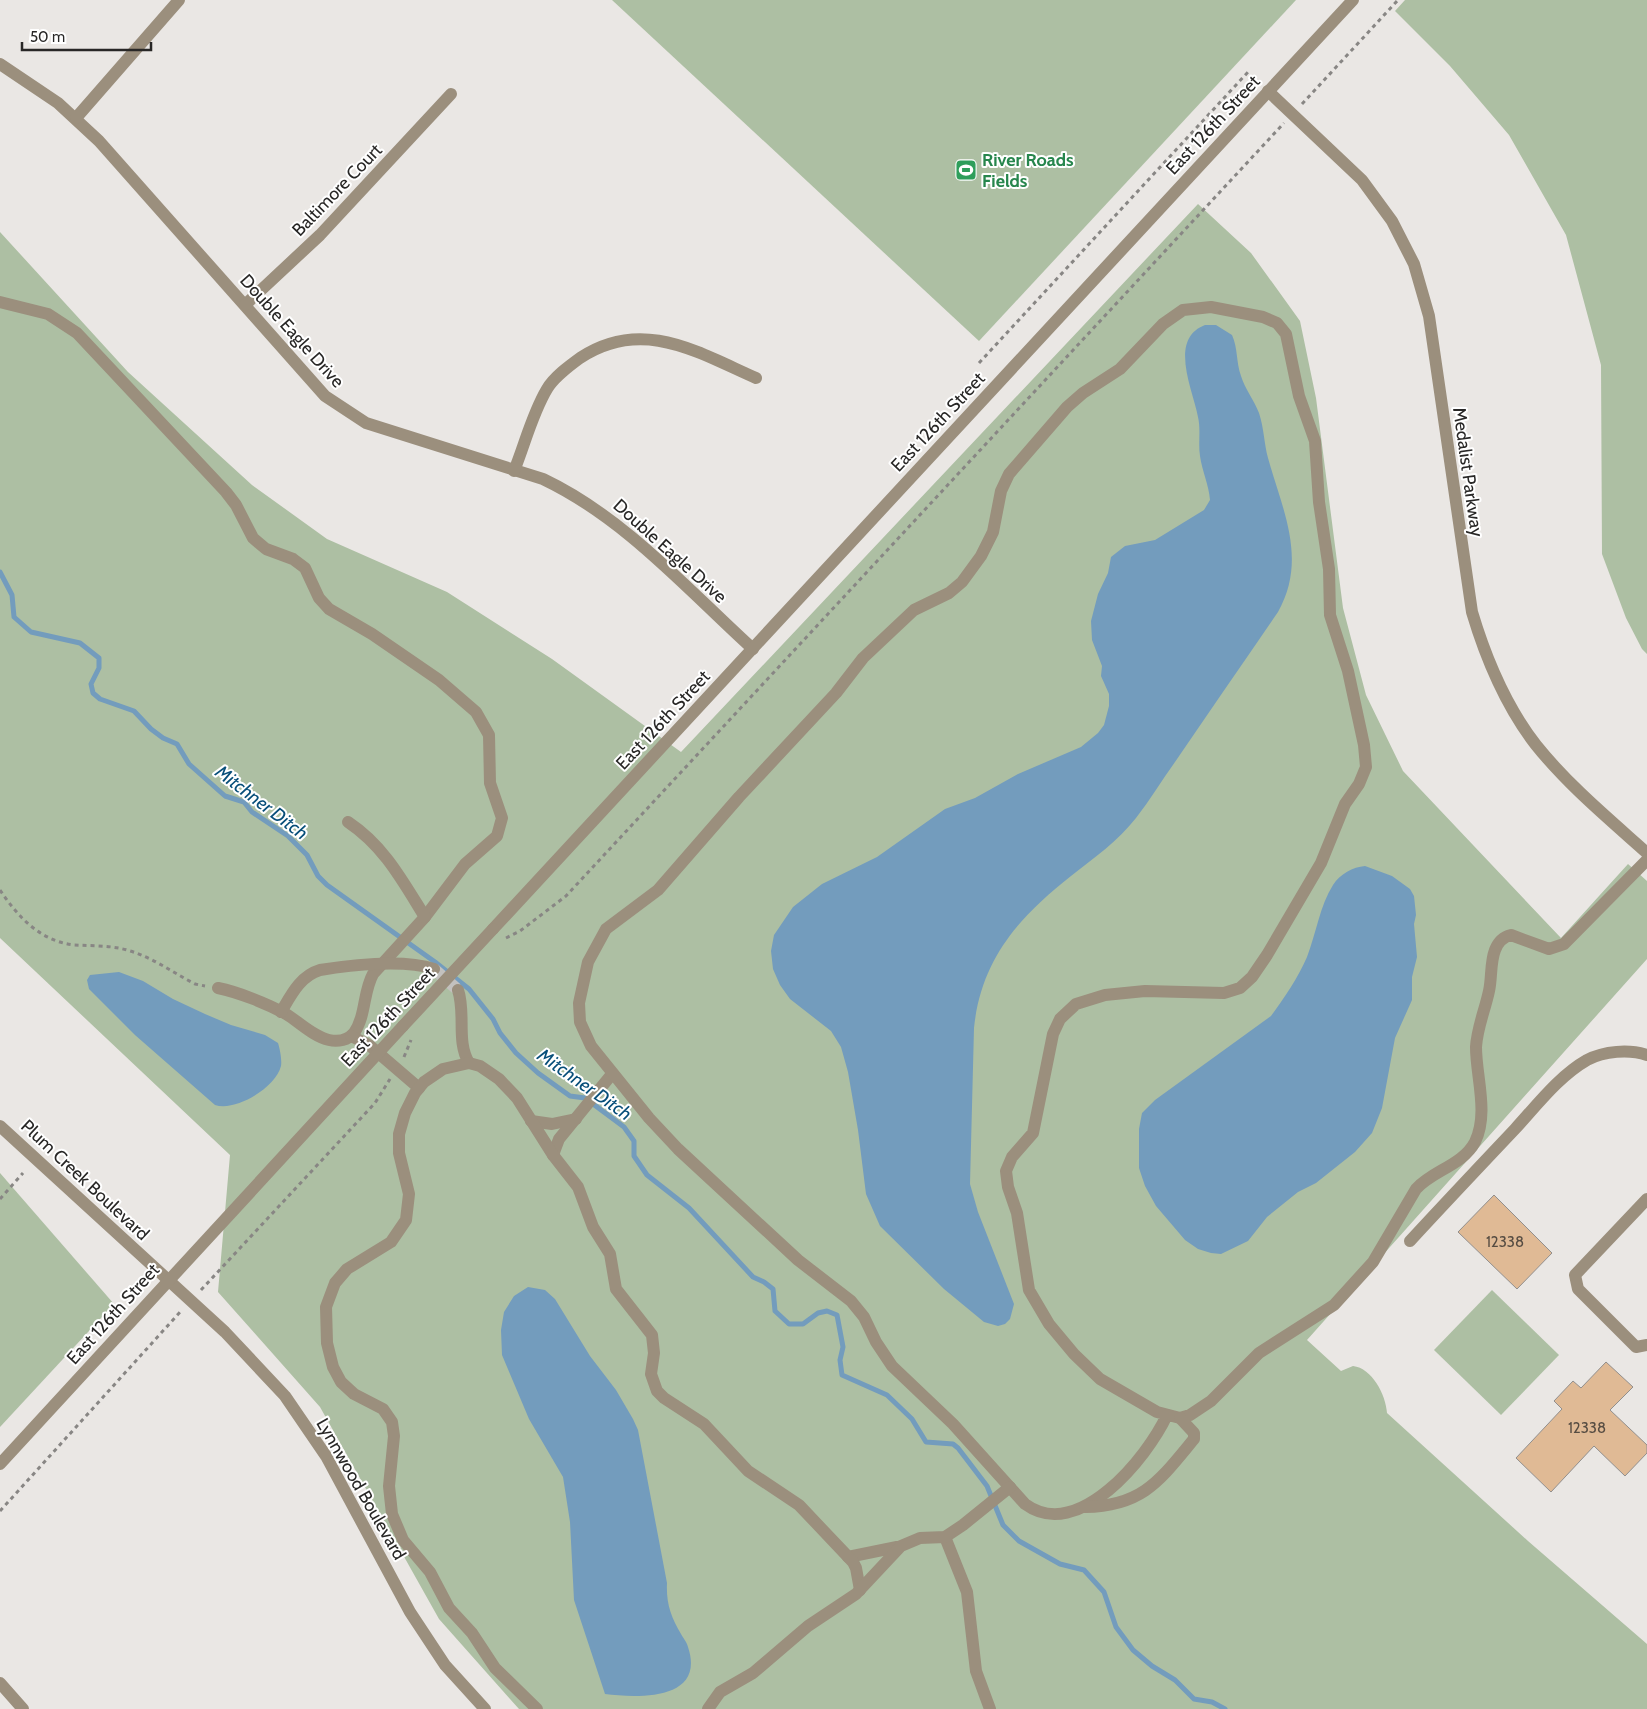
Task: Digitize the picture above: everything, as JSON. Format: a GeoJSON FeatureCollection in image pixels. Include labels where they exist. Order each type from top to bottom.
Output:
{"type":"FeatureCollection","features":[{"type":"Feature","properties":{"kind":"street"},"geometry":{"type":"LineString","coordinates":[[76,118],[179,0]]}},
{"type":"Feature","properties":{"kind":"street","name":"East 126th Street"},"geometry":{"type":"LineString","coordinates":[[0,1464],[493,928],[1353,0]]}},
{"type":"Feature","properties":{"kind":"street","name":"Double Eagle Drive"},"geometry":{"type":"LineString","coordinates":[[0,64],[76,118],[121,165],[310,380],[343,409],[366,422],[398,434],[543,479],[567,491],[622,528],[753,649]]}},
{"type":"Feature","properties":{"kind":"street","name":"Medalist Parkway"},"geometry":{"type":"LineString","coordinates":[[1268,91],[1342,160],[1380,203],[1414,264],[1429,316],[1472,612],[1485,655],[1504,694],[1534,743],[1559,772],[1647,853]]}},
{"type":"Feature","properties":{"kind":"street","name":"Baltimore Court"},"geometry":{"type":"LineString","coordinates":[[245,305],[320,235],[451,94]]}},
{"type":"Feature","properties":{"kind":"street"},"geometry":{"type":"LineString","coordinates":[[0,302],[48,314],[77,334],[226,492],[236,505],[248,531],[259,545],[301,564],[310,574],[319,598],[328,609],[414,662],[461,698],[482,719],[489,735],[491,753],[490,783],[500,808],[501,826],[493,843],[465,864],[425,917],[380,966],[369,981],[357,1027],[351,1036],[342,1040],[327,1040],[281,1012],[231,990],[218,988]]}},
{"type":"Feature","properties":{"kind":"street"},"geometry":{"type":"LineString","coordinates":[[1166,1415],[1155,1436],[1122,1478],[1099,1498],[1061,1513],[1038,1512],[1006,1491],[953,1424],[892,1366],[876,1342],[864,1317],[851,1300],[798,1260],[678,1149],[648,1118],[591,1046],[582,1030],[579,1013],[584,973],[601,935],[611,924],[658,890],[739,797],[836,693],[863,658],[914,610],[949,593],[962,582],[981,556],[993,532],[1004,482],[1044,431],[1076,399],[1120,369],[1163,324],[1183,310],[1211,307],[1264,317],[1282,327],[1289,341],[1299,396],[1315,441],[1319,502],[1329,569],[1330,615],[1343,651],[1364,745],[1366,768],[1344,804],[1326,853],[1280,935],[1258,969],[1240,988],[1224,993],[1145,991],[1116,993],[1086,1000],[1071,1008],[1065,1014],[1053,1034],[1033,1133],[1012,1157],[1006,1171],[1008,1187],[1017,1213],[1026,1277],[1033,1300],[1040,1311],[1070,1348],[1100,1379],[1130,1397],[1166,1415],[1180,1418],[1190,1415],[1211,1400],[1259,1353],[1334,1305],[1373,1262],[1422,1182],[1450,1167],[1469,1150],[1480,1124],[1477,1037],[1489,992],[1493,957],[1502,939],[1511,935],[1517,936],[1549,949],[1564,944],[1647,860]]}},
{"type":"Feature","properties":{"kind":"street"},"geometry":{"type":"LineString","coordinates":[[514,471],[548,387],[568,366],[589,353],[613,343],[633,339],[654,338],[680,345],[756,378]]}},
{"type":"Feature","properties":{"kind":"street"},"geometry":{"type":"LineString","coordinates":[[348,822],[369,838],[389,859],[425,917]]}},
{"type":"Feature","properties":{"kind":"street"},"geometry":{"type":"LineString","coordinates":[[281,1012],[300,982],[312,972],[326,969],[380,966],[414,966],[434,969]]}},
{"type":"Feature","properties":{"kind":"street"},"geometry":{"type":"LineString","coordinates":[[458,990],[461,1006],[462,1045],[469,1064]]}},
{"type":"Feature","properties":{"kind":"street"},"geometry":{"type":"LineString","coordinates":[[351,1036],[360,1038],[419,1088]]}},
{"type":"Feature","properties":{"kind":"street"},"geometry":{"type":"LineString","coordinates":[[1410,1241],[1528,1114],[1573,1071],[1588,1060],[1610,1053],[1627,1052],[1647,1056]]}},
{"type":"Feature","properties":{"kind":"street"},"geometry":{"type":"LineString","coordinates":[[537,1709],[492,1664],[472,1633],[449,1608],[430,1572],[403,1540],[392,1514],[389,1486],[394,1442],[392,1422],[383,1409],[348,1390],[337,1376],[329,1357],[326,1307],[331,1288],[347,1269],[391,1242],[406,1220],[409,1194],[399,1154],[399,1134],[404,1113],[419,1088],[443,1068],[469,1064],[480,1066],[498,1079],[517,1098],[553,1155],[571,1176],[582,1195],[593,1227],[610,1254],[619,1296],[642,1320],[652,1336],[654,1353],[652,1374],[657,1391],[664,1398],[704,1424],[748,1470],[799,1505],[856,1568],[860,1590]]}},
{"type":"Feature","properties":{"kind":"street"},"geometry":{"type":"LineString","coordinates":[[553,1155],[560,1139],[612,1074]]}},
{"type":"Feature","properties":{"kind":"street"},"geometry":{"type":"LineString","coordinates":[[531,1121],[552,1124],[576,1118]]}},
{"type":"Feature","properties":{"kind":"street","name":"Plum Creek Boulevard"},"geometry":{"type":"LineString","coordinates":[[0,1126],[168,1280]]}},
{"type":"Feature","properties":{"kind":"street"},"geometry":{"type":"LineString","coordinates":[[1647,1199],[1575,1275],[1578,1289],[1636,1347],[1647,1345]]}},
{"type":"Feature","properties":{"kind":"street","name":"Lynnwood Boulevard"},"geometry":{"type":"LineString","coordinates":[[168,1280],[225,1332],[285,1396],[326,1456],[410,1612],[445,1665],[485,1709]]}},
{"type":"Feature","properties":{"kind":"street"},"geometry":{"type":"LineString","coordinates":[[1080,1507],[1111,1505],[1147,1492],[1194,1439],[1194,1433],[1180,1418]]}},
{"type":"Feature","properties":{"kind":"street"},"geometry":{"type":"LineString","coordinates":[[848,1557],[901,1546],[920,1538],[945,1537],[982,1511],[1006,1491]]}},
{"type":"Feature","properties":{"kind":"street"},"geometry":{"type":"LineString","coordinates":[[945,1537],[967,1592],[976,1670],[990,1709]]}},
{"type":"Feature","properties":{"kind":"street"},"geometry":{"type":"LineString","coordinates":[[708,1709],[720,1692],[753,1673],[808,1626],[846,1602],[860,1590],[901,1546]]}},
{"type":"Feature","properties":{"kind":"street"},"geometry":{"type":"LineString","coordinates":[[0,1683],[23,1709]]}},
{"type":"Feature","properties":{"kind":"path"},"geometry":{"type":"LineString","coordinates":[[503,939],[520,931],[566,896],[1398,0]]}},
{"type":"Feature","properties":{"kind":"path"},"geometry":{"type":"LineString","coordinates":[[979,363],[1248,72]]}},
{"type":"Feature","properties":{"kind":"path"},"geometry":{"type":"LineString","coordinates":[[0,890],[12,908],[47,939],[75,945],[124,949],[145,956],[195,984],[218,988]]}},
{"type":"Feature","properties":{"kind":"path"},"geometry":{"type":"LineString","coordinates":[[0,1511],[374,1103],[397,1069],[413,1035]]}},
{"type":"Feature","properties":{"kind":"path"},"geometry":{"type":"LineString","coordinates":[[0,1198],[23,1173]]}},
{"type":"Feature","properties":{"kind":"green space","name":"River Roads Fields"},"geometry":{"type":"Polygon","coordinates":[[[612,0],[1296,0],[979,341],[612,0]]]}},
{"type":"Feature","properties":{"kind":"green space"},"geometry":{"type":"Polygon","coordinates":[[[1405,0],[1647,0],[1647,654],[1642,649],[1626,618],[1602,554],[1601,365],[1566,235],[1509,135],[1450,66],[1395,11],[1405,0]]]}},
{"type":"Feature","properties":{"kind":"green space"},"geometry":{"type":"Polygon","coordinates":[[[1198,204],[1251,253],[1300,321],[1316,398],[1343,608],[1366,695],[1403,771],[1561,938],[1628,864],[1647,881],[1647,959],[1307,1340],[1341,1371],[1353,1366],[1360,1368],[1372,1377],[1384,1398],[1387,1413],[1528,1541],[1647,1644],[1647,1709],[519,1709],[439,1619],[320,1407],[218,1292],[230,1155],[0,938],[0,232],[128,372],[252,485],[327,539],[447,592],[552,659],[681,752],[1198,204]]]}},
{"type":"Feature","properties":{"kind":"green space"},"geometry":{"type":"Polygon","coordinates":[[[0,1173],[114,1304],[0,1427],[0,1173]]]}},
{"type":"Feature","properties":{"kind":"green space"},"geometry":{"type":"Polygon","coordinates":[[[1492,1290],[1559,1355],[1501,1415],[1434,1350],[1492,1290]]]}},
{"type":"Feature","properties":{"kind":"water"},"geometry":{"type":"Polygon","coordinates":[[[1205,325],[1216,325],[1232,335],[1234,340],[1241,376],[1261,419],[1268,458],[1290,534],[1292,553],[1291,573],[1287,592],[1278,612],[1141,811],[1114,842],[1052,891],[1019,924],[994,960],[985,981],[978,1003],[974,1028],[970,1184],[978,1212],[1014,1304],[1010,1319],[1005,1324],[998,1326],[984,1322],[944,1289],[880,1226],[866,1194],[858,1130],[848,1072],[841,1047],[831,1031],[790,999],[780,985],[773,969],[771,951],[774,935],[793,907],[822,884],[877,857],[945,809],[975,798],[1018,774],[1081,747],[1098,733],[1104,725],[1109,706],[1109,694],[1101,676],[1102,666],[1092,640],[1091,621],[1098,594],[1108,573],[1111,557],[1125,546],[1155,540],[1204,510],[1210,500],[1200,456],[1199,422],[1188,380],[1185,353],[1188,341],[1194,332],[1205,325]]]}},
{"type":"Feature","properties":{"kind":"water"},"geometry":{"type":"Polygon","coordinates":[[[1365,866],[1392,876],[1410,889],[1414,896],[1416,915],[1414,924],[1417,957],[1412,977],[1412,1000],[1395,1038],[1382,1108],[1372,1133],[1355,1152],[1316,1183],[1298,1192],[1267,1217],[1248,1241],[1221,1254],[1198,1249],[1185,1240],[1156,1206],[1145,1186],[1139,1168],[1139,1129],[1142,1113],[1155,1100],[1271,1016],[1290,988],[1307,957],[1318,920],[1333,885],[1347,872],[1365,866]]]}},
{"type":"Feature","properties":{"kind":"water"},"geometry":{"type":"Polygon","coordinates":[[[119,972],[143,981],[173,999],[205,1014],[231,1025],[265,1035],[278,1043],[281,1054],[281,1066],[278,1074],[272,1082],[244,1101],[233,1105],[215,1105],[135,1035],[89,989],[87,980],[90,975],[119,972]]]}},
{"type":"Feature","properties":{"kind":"water"},"geometry":{"type":"Polygon","coordinates":[[[528,1287],[545,1290],[555,1299],[590,1356],[616,1390],[638,1430],[667,1583],[668,1603],[674,1622],[687,1645],[691,1665],[687,1678],[678,1687],[665,1692],[634,1696],[605,1694],[574,1600],[570,1522],[563,1477],[529,1419],[502,1355],[501,1330],[504,1312],[514,1296],[528,1287]]]}},
{"type":"Feature","properties":{"kind":"building"},"geometry":{"type":"Polygon","coordinates":[[[1494,1195],[1552,1253],[1517,1289],[1458,1232],[1494,1195]]]}},
{"type":"Feature","properties":{"kind":"building"},"geometry":{"type":"Polygon","coordinates":[[[1606,1362],[1633,1387],[1610,1410],[1647,1445],[1647,1453],[1625,1476],[1594,1446],[1551,1492],[1516,1458],[1562,1409],[1554,1401],[1573,1381],[1581,1388],[1606,1362]]]}},
{"type":"Feature","properties":{"kind":"waterway","name":"Mitchner Ditch"},"geometry":{"type":"LineString","coordinates":[[0,572],[12,595],[14,617],[31,632],[80,643],[99,658],[99,668],[91,684],[93,693],[100,699],[134,711],[151,729],[163,738],[177,744],[189,764],[225,796],[244,802],[252,812],[288,836],[307,855],[318,876],[327,885],[435,962],[469,989],[493,1019],[500,1033],[516,1053],[538,1073],[570,1096],[585,1098],[624,1127],[634,1141],[634,1156],[647,1175],[689,1208],[753,1277],[773,1289],[775,1311],[789,1324],[803,1324],[818,1313],[827,1311],[837,1315],[843,1347],[840,1360],[842,1375],[887,1395],[912,1419],[926,1442],[953,1444],[958,1448],[987,1486],[1003,1525],[1019,1541],[1060,1564],[1084,1570],[1104,1592],[1116,1627],[1133,1650],[1152,1666],[1175,1680],[1194,1699],[1212,1702],[1225,1709]]}},
{"type":"Feature","properties":{"kind":"tunnel"},"geometry":{"type":"LineString","coordinates":[[434,969],[458,990]]}},
{"type":"Feature","properties":{"kind":"place","name":"River Roads Fields"},"geometry":{"type":"Point","coordinates":[966,170]}}]}
